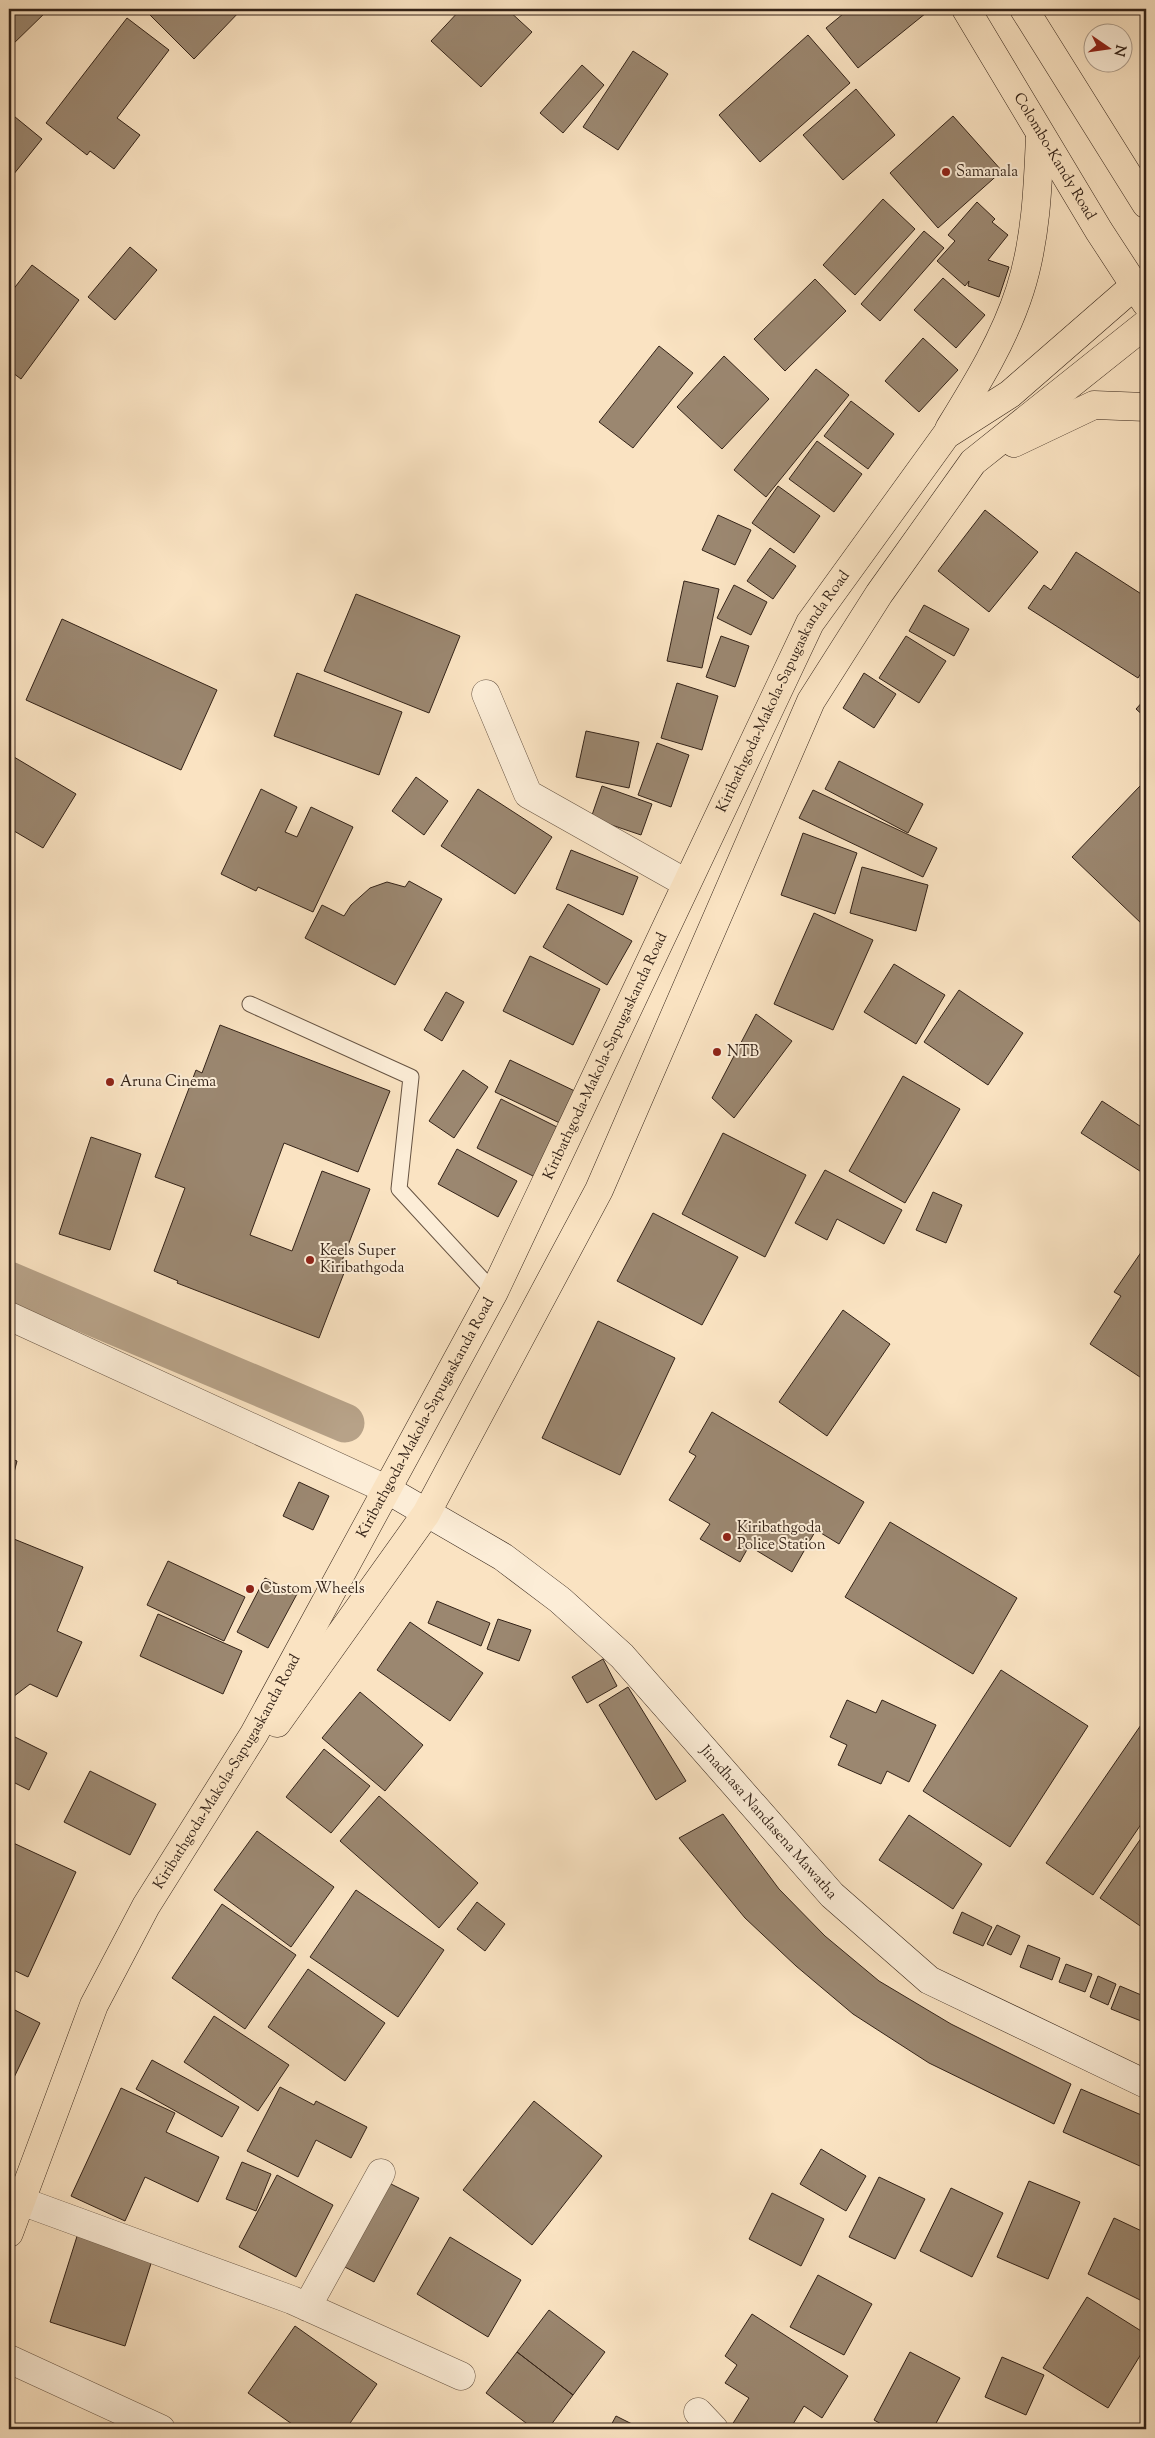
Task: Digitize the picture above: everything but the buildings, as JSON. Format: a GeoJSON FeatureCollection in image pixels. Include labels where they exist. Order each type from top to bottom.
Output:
{"type":"FeatureCollection","features":[{"type":"Feature","properties":{"kind":"main road","name":"Colombo-Kandy Road"},"geometry":{"type":"LineString","coordinates":[[966,9],[1040,135],[1142,288]]}},
{"type":"Feature","properties":{"kind":"main road"},"geometry":{"type":"LineString","coordinates":[[1024,9],[1146,204]]}},
{"type":"Feature","properties":{"kind":"main road"},"geometry":{"type":"LineString","coordinates":[[946,435],[986,368],[1020,290],[1029,252],[1038,188],[1040,135]]}},
{"type":"Feature","properties":{"kind":"main road","name":"Kiribathgoda-Makola-Sapugaskanda Road"},"geometry":{"type":"LineString","coordinates":[[9,2232],[94,2005],[146,1906],[254,1734],[494,1292],[686,882],[810,623],[946,435],[1010,394],[1142,288]]}},
{"type":"Feature","properties":{"kind":"main road","name":"Kiribathgoda-Makola-Sapugaskanda Road"},"geometry":{"type":"LineString","coordinates":[[146,1906],[426,1514],[599,1190],[811,701],[878,594],[974,462],[1146,324]]}},
{"type":"Feature","properties":{"kind":"main road"},"geometry":{"type":"LineString","coordinates":[[974,462],[1094,406],[1146,406]]}},
{"type":"Feature","properties":{"kind":"street"},"geometry":{"type":"LineString","coordinates":[[486,694],[528,794],[686,882]]}},
{"type":"Feature","properties":{"kind":"street","name":"Jinadhasa Nandasena Mawatha"},"geometry":{"type":"LineString","coordinates":[[9,1316],[386,1490],[502,1557],[560,1600],[622,1656],[832,1895],[929,1980],[1146,2084]]}},
{"type":"Feature","properties":{"kind":"street"},"geometry":{"type":"LineString","coordinates":[[307,2307],[381,2173]]}},
{"type":"Feature","properties":{"kind":"street"},"geometry":{"type":"LineString","coordinates":[[22,2201],[307,2307],[461,2376]]}},
{"type":"Feature","properties":{"kind":"street"},"geometry":{"type":"LineString","coordinates":[[9,2359],[161,2429]]}},
{"type":"Feature","properties":{"kind":"lane"},"geometry":{"type":"LineString","coordinates":[[250,1004],[411,1077],[399,1189],[494,1292]]}},
{"type":"Feature","properties":{"kind":"waterway"},"geometry":{"type":"LineString","coordinates":[[9,1281],[345,1423]]}},
{"type":"Feature","properties":{"kind":"place","name":"Samanala"},"geometry":{"type":"Point","coordinates":[946,172]}},
{"type":"Feature","properties":{"kind":"place","name":"NTB"},"geometry":{"type":"Point","coordinates":[717,1052]}},
{"type":"Feature","properties":{"kind":"place","name":"Aruna Cinema"},"geometry":{"type":"Point","coordinates":[110,1082]}},
{"type":"Feature","properties":{"kind":"place","name":"Keels Super Kiribathgoda"},"geometry":{"type":"Point","coordinates":[310,1260]}},
{"type":"Feature","properties":{"kind":"place","name":"Kiribathgoda Police Station"},"geometry":{"type":"Point","coordinates":[727,1537]}},
{"type":"Feature","properties":{"kind":"place","name":"Custom Wheels"},"geometry":{"type":"Point","coordinates":[250,1589]}}]}
